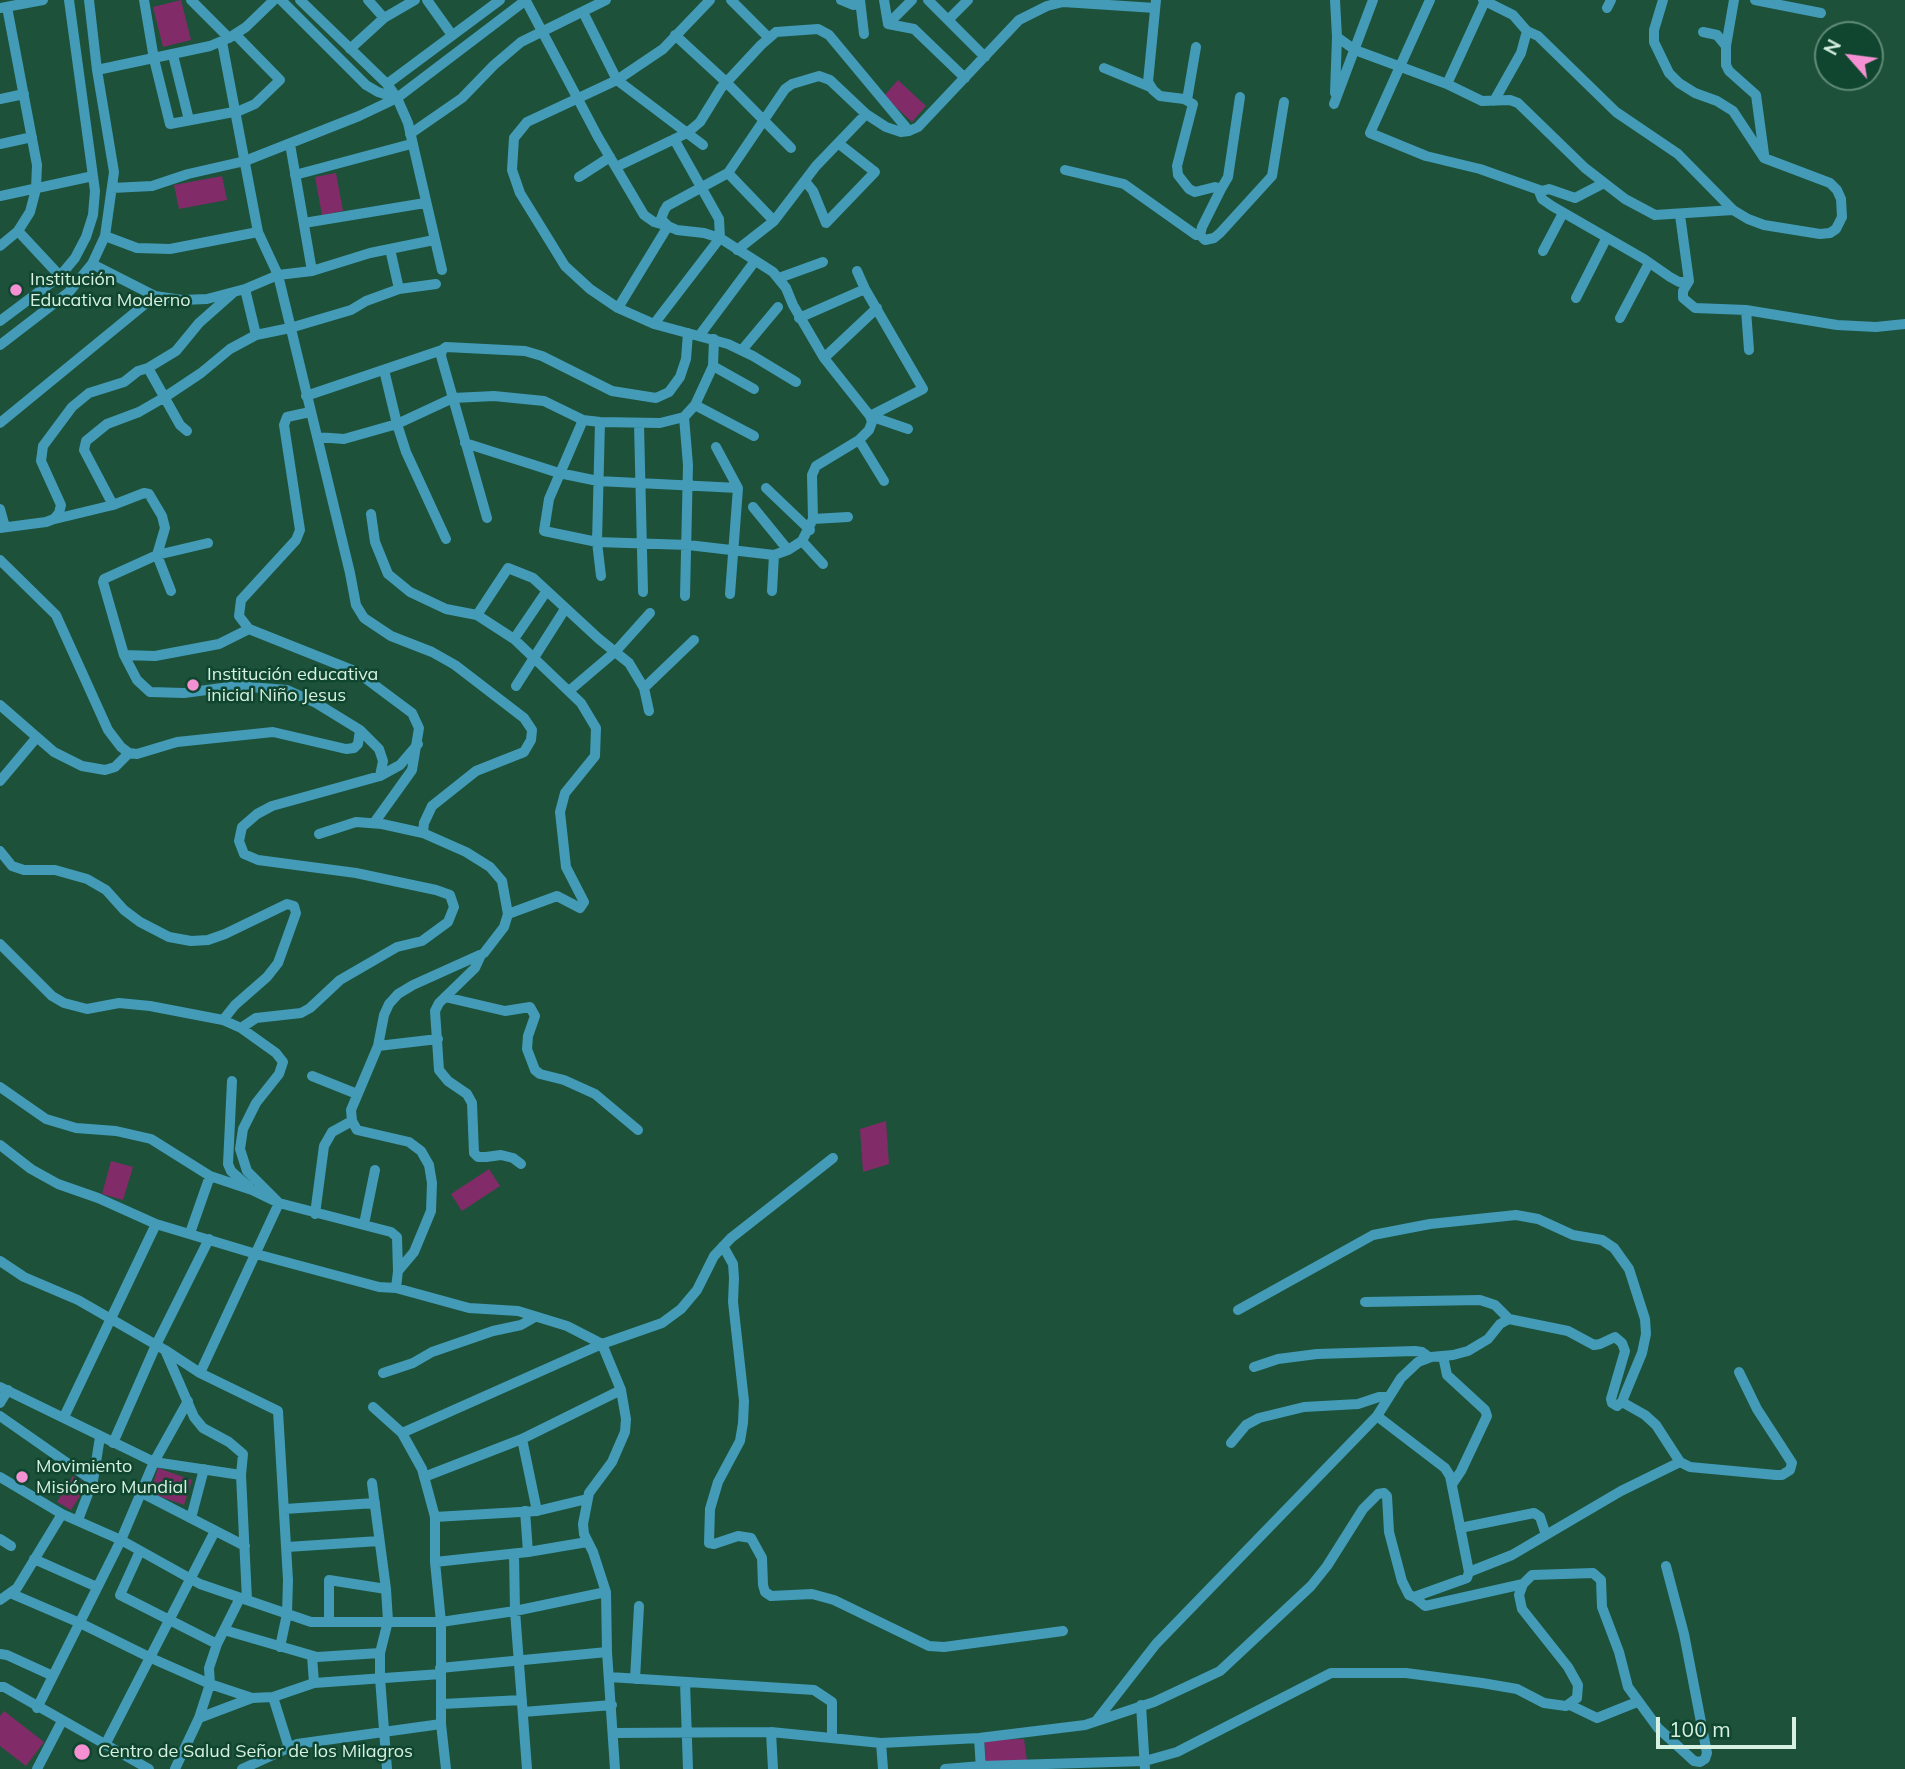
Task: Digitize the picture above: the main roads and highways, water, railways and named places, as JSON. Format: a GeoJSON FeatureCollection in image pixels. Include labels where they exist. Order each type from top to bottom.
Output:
{"type":"FeatureCollection","features":[{"type":"Feature","properties":{"kind":"place","name":"Institución Educativa Moderno"},"geometry":{"type":"Point","coordinates":[16,290]}},
{"type":"Feature","properties":{"kind":"place","name":"Institución educativa inicial Niño Jesus"},"geometry":{"type":"Point","coordinates":[193,685]}},
{"type":"Feature","properties":{"kind":"place","name":"Movimiento Misiónero Mundial"},"geometry":{"type":"Point","coordinates":[22,1477]}},
{"type":"Feature","properties":{"kind":"place","name":"Centro de Salud Señor de los Milagros"},"geometry":{"type":"Point","coordinates":[82,1752]}}]}
